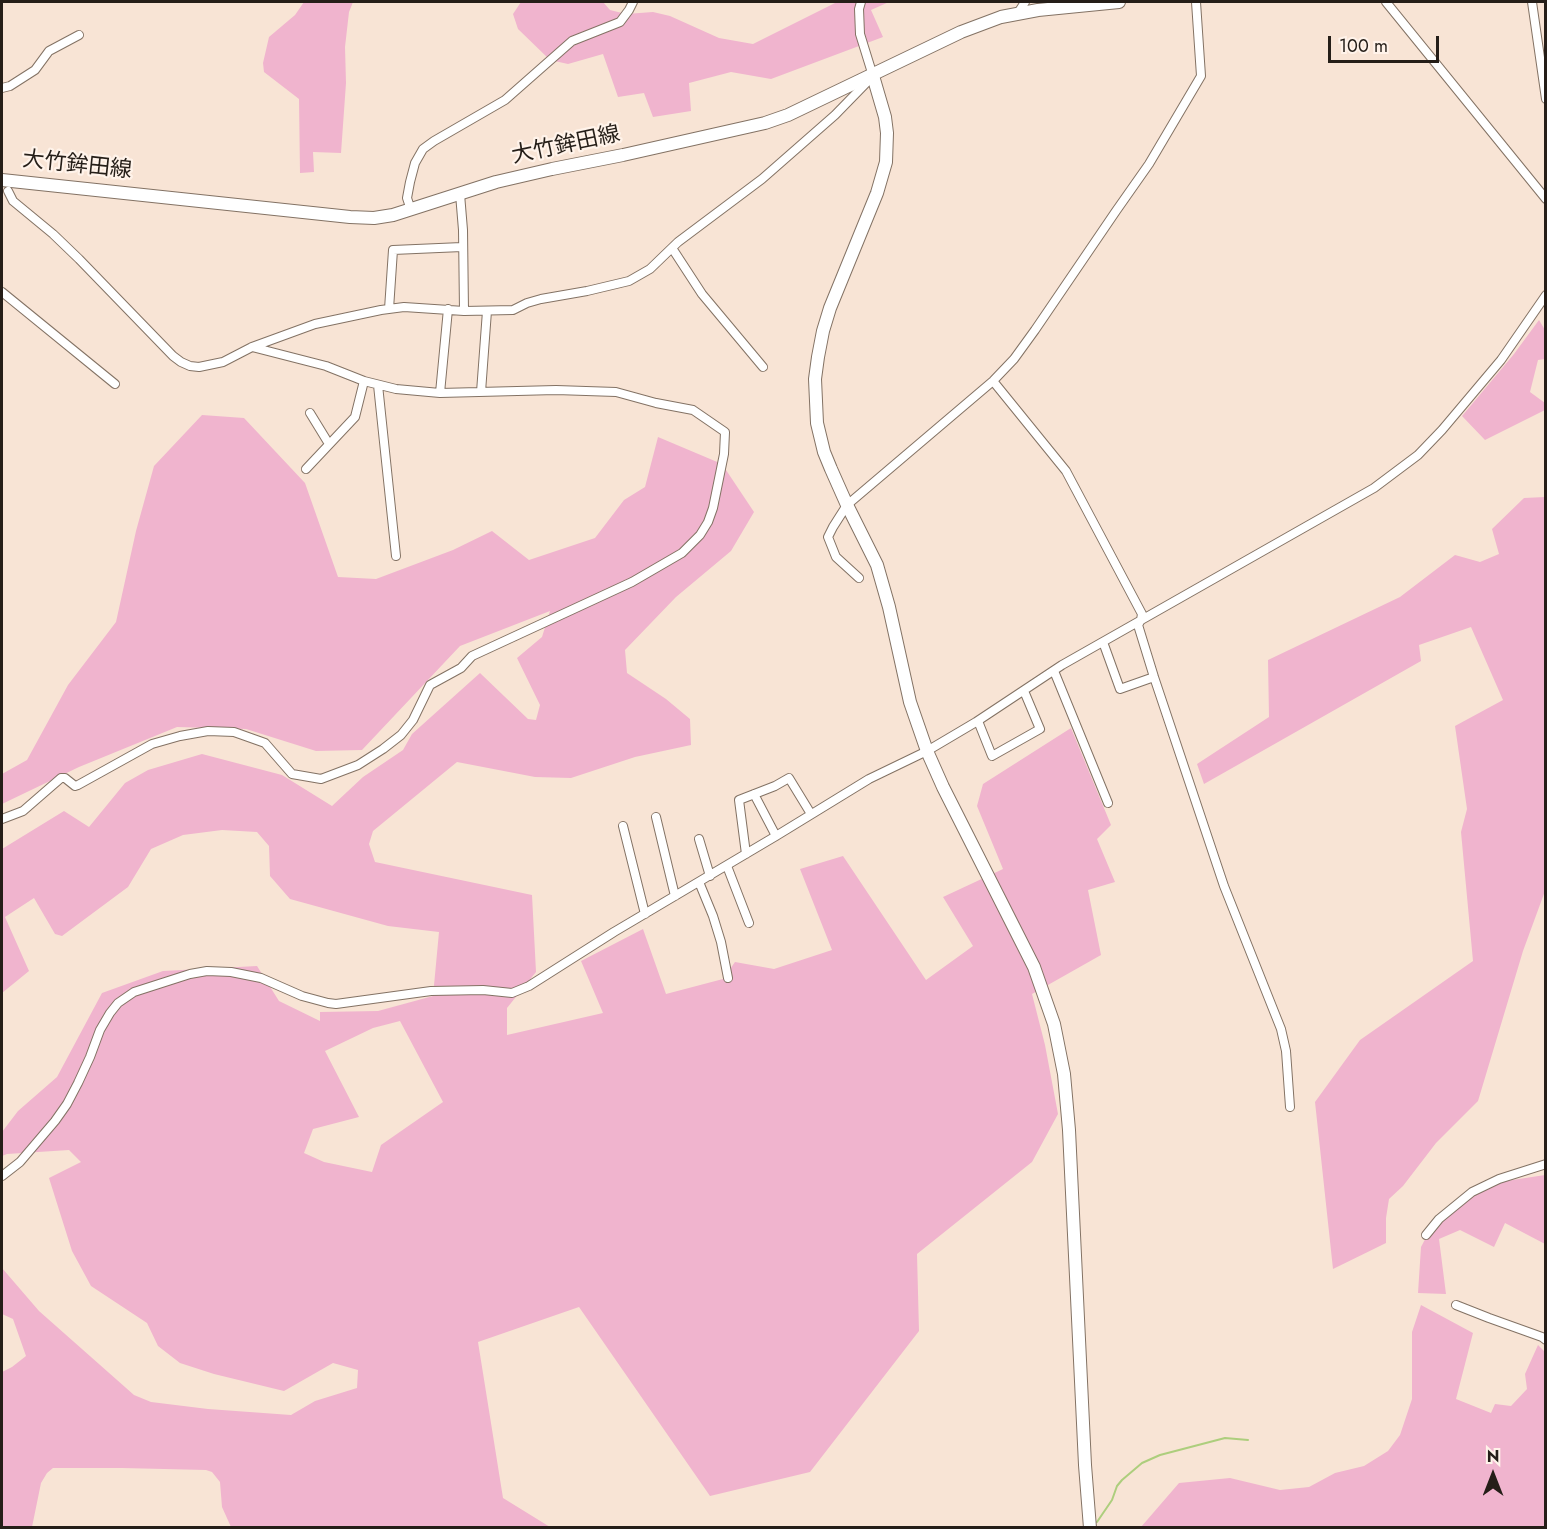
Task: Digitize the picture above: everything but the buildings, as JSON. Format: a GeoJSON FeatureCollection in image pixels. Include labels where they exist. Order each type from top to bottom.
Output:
{"type":"FeatureCollection","features":[{"type":"Feature","properties":{"kind":"street"},"geometry":{"type":"LineString","coordinates":[[411,210],[407,198],[410,182],[415,163],[423,149],[505,100],[572,41],[620,22],[633,2]]}},
{"type":"Feature","properties":{"kind":"street"},"geometry":{"type":"LineString","coordinates":[[861,2],[860,34],[885,117],[886,162],[877,193],[830,308],[818,357],[815,379],[820,437],[824,452],[847,505],[877,565],[889,607],[910,702],[927,751],[1034,968],[1054,1024],[1062,1058],[1069,1130],[1084,1465],[1090,1527]]}},
{"type":"Feature","properties":{"kind":"street"},"geometry":{"type":"LineString","coordinates":[[1018,13],[1025,2]]}},
{"type":"Feature","properties":{"kind":"street","name":"大竹鉾田線"},"geometry":{"type":"LineString","coordinates":[[5,187],[350,217],[374,218],[393,215],[496,182],[765,123],[788,115],[873,76],[982,23],[1001,17],[1018,13],[1119,2]]}},
{"type":"Feature","properties":{"kind":"street"},"geometry":{"type":"LineString","coordinates":[[859,578],[836,557],[828,537],[833,527],[847,505],[993,381],[1014,359],[1035,330],[1149,164],[1201,76],[1196,2]]}},
{"type":"Feature","properties":{"kind":"street"},"geometry":{"type":"LineString","coordinates":[[1386,2],[1545,199]]}},
{"type":"Feature","properties":{"kind":"street"},"geometry":{"type":"LineString","coordinates":[[1532,2],[1545,99]]}},
{"type":"Feature","properties":{"kind":"street"},"geometry":{"type":"LineString","coordinates":[[2,88],[10,86],[35,69],[49,51],[79,35]]}},
{"type":"Feature","properties":{"kind":"street"},"geometry":{"type":"LineString","coordinates":[[5,187],[13,201],[79,259],[155,339],[181,362],[190,366],[209,366],[223,362],[252,347],[315,324],[404,307],[513,310],[542,298],[587,291],[628,280],[650,269],[672,248],[762,179],[835,115],[873,76]]}},
{"type":"Feature","properties":{"kind":"street"},"geometry":{"type":"LineString","coordinates":[[460,194],[464,310]]}},
{"type":"Feature","properties":{"kind":"street"},"geometry":{"type":"LineString","coordinates":[[389,309],[393,250],[462,248]]}},
{"type":"Feature","properties":{"kind":"street"},"geometry":{"type":"LineString","coordinates":[[672,248],[702,294],[763,367]]}},
{"type":"Feature","properties":{"kind":"street"},"geometry":{"type":"LineString","coordinates":[[2,292],[115,384]]}},
{"type":"Feature","properties":{"kind":"street"},"geometry":{"type":"LineString","coordinates":[[2,1176],[20,1162],[56,1121],[78,1083],[100,1030],[110,1013],[118,1003],[134,992],[190,974],[207,971],[231,972],[261,978],[302,996],[328,1003],[431,991],[483,990],[512,993],[529,986],[776,837],[868,778],[927,751],[1103,642],[1374,488],[1418,455],[1442,430],[1501,360],[1545,295]]}},
{"type":"Feature","properties":{"kind":"street"},"geometry":{"type":"LineString","coordinates":[[440,393],[448,309]]}},
{"type":"Feature","properties":{"kind":"street"},"geometry":{"type":"LineString","coordinates":[[481,392],[487,310]]}},
{"type":"Feature","properties":{"kind":"street"},"geometry":{"type":"LineString","coordinates":[[2,819],[23,811],[61,778],[65,778],[75,786],[152,744],[208,731],[234,732],[265,743],[292,774],[321,779],[358,765],[401,735],[413,720],[430,684],[461,668],[472,656],[632,582],[682,553],[700,535],[708,522],[724,454],[725,432],[693,410],[616,392],[556,390],[440,393],[396,389],[364,381],[326,366],[252,347]]}},
{"type":"Feature","properties":{"kind":"street"},"geometry":{"type":"LineString","coordinates":[[306,469],[355,417],[364,381]]}},
{"type":"Feature","properties":{"kind":"street"},"geometry":{"type":"LineString","coordinates":[[993,381],[1066,471],[1142,614],[1138,626],[1224,886],[1281,1029],[1286,1051],[1290,1107]]}},
{"type":"Feature","properties":{"kind":"street"},"geometry":{"type":"LineString","coordinates":[[378,385],[396,556]]}},
{"type":"Feature","properties":{"kind":"street"},"geometry":{"type":"LineString","coordinates":[[310,413],[329,444]]}},
{"type":"Feature","properties":{"kind":"street"},"geometry":{"type":"LineString","coordinates":[[1103,642],[1120,689],[1154,677]]}},
{"type":"Feature","properties":{"kind":"street"},"geometry":{"type":"LineString","coordinates":[[1054,671],[1108,804]]}},
{"type":"Feature","properties":{"kind":"street"},"geometry":{"type":"LineString","coordinates":[[978,721],[992,756],[1040,729],[1024,691]]}},
{"type":"Feature","properties":{"kind":"street"},"geometry":{"type":"LineString","coordinates":[[746,854],[739,800],[789,778],[811,814]]}},
{"type":"Feature","properties":{"kind":"street"},"geometry":{"type":"LineString","coordinates":[[754,794],[776,837]]}},
{"type":"Feature","properties":{"kind":"street"},"geometry":{"type":"LineString","coordinates":[[656,818],[675,896]]}},
{"type":"Feature","properties":{"kind":"street"},"geometry":{"type":"LineString","coordinates":[[623,826],[645,914]]}},
{"type":"Feature","properties":{"kind":"street"},"geometry":{"type":"LineString","coordinates":[[699,839],[710,876]]}},
{"type":"Feature","properties":{"kind":"street"},"geometry":{"type":"LineString","coordinates":[[727,866],[749,923]]}},
{"type":"Feature","properties":{"kind":"street"},"geometry":{"type":"LineString","coordinates":[[699,882],[721,942],[728,978]]}},
{"type":"Feature","properties":{"kind":"street"},"geometry":{"type":"LineString","coordinates":[[1426,1235],[1438,1219],[1472,1192],[1499,1179],[1545,1164]]}},
{"type":"Feature","properties":{"kind":"street"},"geometry":{"type":"LineString","coordinates":[[1456,1305],[1545,1340]]}},
{"type":"Feature","properties":{"kind":"shaded area"},"geometry":{"type":"Polygon","coordinates":[[[304,2],[353,2],[349,12],[345,47],[346,83],[341,153],[313,152],[314,172],[300,173],[299,99],[264,72],[263,63],[269,37],[295,15],[304,2]]]}},
{"type":"Feature","properties":{"kind":"shaded area"},"geometry":{"type":"Polygon","coordinates":[[[521,2],[603,2],[610,10],[626,14],[653,12],[670,16],[719,38],[753,44],[837,2],[889,2],[871,10],[883,37],[771,79],[731,72],[689,83],[691,111],[653,117],[644,93],[618,97],[603,54],[568,64],[550,60],[518,29],[513,14],[521,2]]]}},
{"type":"Feature","properties":{"kind":"shaded area"},"geometry":{"type":"Polygon","coordinates":[[[1539,320],[1545,330],[1545,359],[1538,360],[1530,392],[1545,403],[1545,410],[1485,440],[1462,416],[1539,320]]]}},
{"type":"Feature","properties":{"kind":"shaded area"},"geometry":{"type":"Polygon","coordinates":[[[202,415],[244,418],[305,483],[338,577],[376,579],[453,550],[492,531],[529,560],[595,538],[624,500],[645,487],[658,437],[722,464],[754,512],[731,551],[676,597],[625,650],[627,673],[666,699],[690,719],[691,745],[635,757],[571,778],[535,777],[457,762],[373,831],[369,844],[375,862],[532,895],[536,972],[507,1008],[507,1035],[603,1013],[581,961],[643,929],[666,994],[723,979],[735,962],[774,969],[832,950],[800,869],[843,856],[926,980],[973,946],[943,897],[1003,869],[977,806],[983,784],[1071,728],[1111,825],[1097,839],[1115,882],[1088,890],[1101,955],[1032,994],[1045,1045],[1058,1114],[1032,1162],[917,1254],[919,1331],[810,1472],[710,1496],[579,1307],[478,1342],[503,1498],[550,1527],[231,1527],[222,1507],[220,1482],[212,1472],[206,1470],[53,1468],[41,1483],[32,1527],[2,1527],[2,1372],[26,1356],[13,1319],[2,1314],[2,1268],[39,1311],[134,1395],[151,1402],[291,1415],[315,1401],[357,1388],[358,1370],[333,1363],[284,1391],[180,1363],[158,1346],[147,1323],[91,1286],[72,1251],[49,1178],[81,1162],[69,1150],[2,1156],[2,1132],[18,1111],[57,1077],[102,993],[163,971],[257,966],[279,1001],[320,1021],[320,1012],[378,1011],[433,996],[439,932],[388,926],[290,899],[270,876],[269,846],[257,832],[222,830],[183,835],[151,849],[128,887],[62,936],[55,934],[34,898],[5,917],[29,971],[2,993],[2,849],[64,811],[89,827],[125,783],[148,770],[202,754],[282,775],[332,806],[363,777],[403,750],[412,734],[480,673],[528,719],[536,720],[540,705],[517,658],[542,637],[550,611],[460,646],[362,750],[316,751],[246,729],[177,727],[79,767],[2,804],[2,774],[27,760],[68,685],[116,622],[136,531],[154,466],[202,415]],[[400,1021],[373,1028],[325,1051],[359,1117],[313,1129],[304,1153],[324,1162],[372,1172],[381,1145],[443,1102],[400,1021]]]}},
{"type":"Feature","properties":{"kind":"shaded area"},"geometry":{"type":"Polygon","coordinates":[[[1545,497],[1545,891],[1523,951],[1478,1101],[1436,1143],[1403,1186],[1389,1199],[1386,1243],[1333,1269],[1315,1102],[1360,1040],[1473,961],[1461,832],[1467,809],[1455,726],[1503,700],[1471,627],[1419,645],[1421,661],[1204,784],[1197,764],[1269,717],[1268,660],[1400,597],[1455,555],[1480,562],[1499,554],[1492,529],[1524,498],[1545,497]]]}},
{"type":"Feature","properties":{"kind":"shaded area"},"geometry":{"type":"Polygon","coordinates":[[[1545,1175],[1545,1244],[1505,1223],[1494,1247],[1460,1230],[1439,1239],[1446,1294],[1418,1293],[1421,1247],[1430,1230],[1480,1185],[1545,1175]]]}},
{"type":"Feature","properties":{"kind":"shaded area"},"geometry":{"type":"Polygon","coordinates":[[[1421,1305],[1473,1333],[1456,1399],[1491,1413],[1495,1404],[1511,1406],[1527,1389],[1525,1374],[1538,1345],[1545,1352],[1545,1527],[1141,1527],[1179,1483],[1230,1478],[1280,1490],[1309,1487],[1335,1473],[1364,1466],[1388,1451],[1400,1435],[1412,1399],[1412,1332],[1421,1305]]]}},
{"type":"Feature","properties":{"kind":"waterway"},"geometry":{"type":"LineString","coordinates":[[1097,1522],[1112,1500],[1117,1486],[1142,1463],[1160,1455],[1225,1438],[1248,1440]]}}]}
